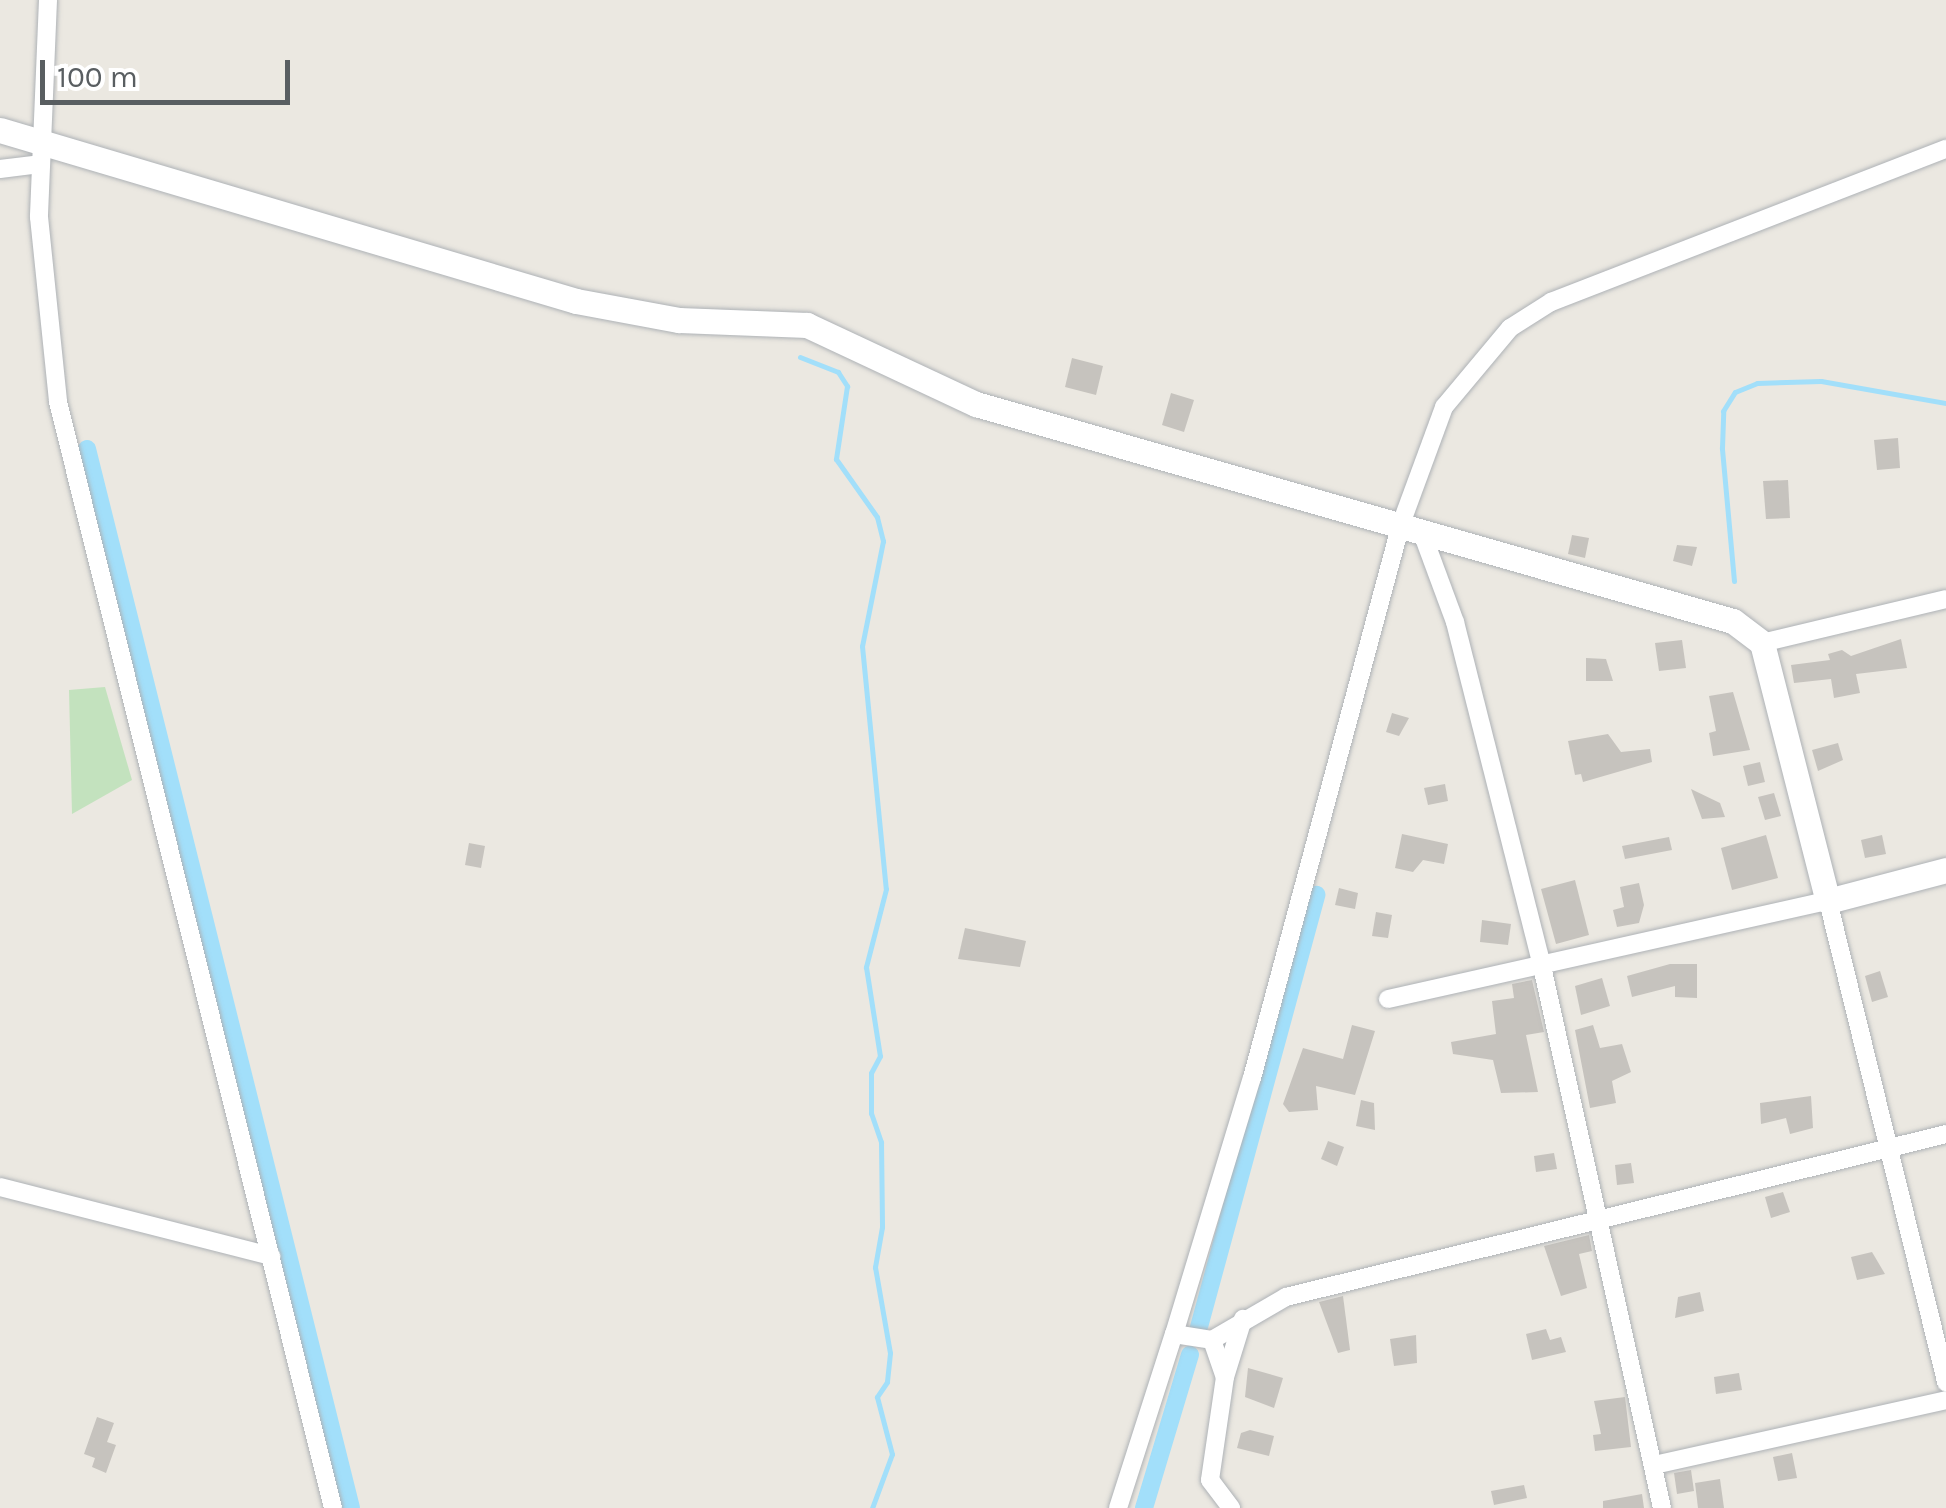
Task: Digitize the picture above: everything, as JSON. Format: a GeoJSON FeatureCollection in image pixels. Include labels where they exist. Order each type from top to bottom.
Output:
{"type":"FeatureCollection","features":[{"type":"Feature","properties":{"kind":"street"},"geometry":{"type":"LineString","coordinates":[[48,0],[38,152],[42,281],[58,402],[333,1508]]}},
{"type":"Feature","properties":{"kind":"street"},"geometry":{"type":"LineString","coordinates":[[0,130],[38,152],[610,309],[680,320],[808,325],[976,404],[1688,604],[1733,620],[1762,643],[1892,1148],[1946,1383]]}},
{"type":"Feature","properties":{"kind":"street"},"geometry":{"type":"LineString","coordinates":[[1118,1508],[1252,1078],[1444,407],[1470,367],[1510,328],[1623,269],[1946,148]]}},
{"type":"Feature","properties":{"kind":"street"},"geometry":{"type":"LineString","coordinates":[[0,169],[38,152]]}},
{"type":"Feature","properties":{"kind":"street"},"geometry":{"type":"LineString","coordinates":[[1411,527],[1455,622],[1541,962],[1662,1508]]}},
{"type":"Feature","properties":{"kind":"street"},"geometry":{"type":"LineString","coordinates":[[1762,643],[1946,599]]}},
{"type":"Feature","properties":{"kind":"street"},"geometry":{"type":"LineString","coordinates":[[1388,999],[1541,962],[1828,902],[1946,870]]}},
{"type":"Feature","properties":{"kind":"street"},"geometry":{"type":"LineString","coordinates":[[1174,1334],[1212,1340],[1286,1297],[1600,1215],[1946,1134]]}},
{"type":"Feature","properties":{"kind":"street"},"geometry":{"type":"LineString","coordinates":[[0,1187],[271,1256]]}},
{"type":"Feature","properties":{"kind":"street"},"geometry":{"type":"LineString","coordinates":[[1231,1508],[1210,1480],[1208,1462],[1225,1378],[1244,1318]]}},
{"type":"Feature","properties":{"kind":"street"},"geometry":{"type":"LineString","coordinates":[[1212,1340],[1225,1378]]}},
{"type":"Feature","properties":{"kind":"street"},"geometry":{"type":"LineString","coordinates":[[1654,1465],[1946,1400]]}},
{"type":"Feature","properties":{"kind":"green space"},"geometry":{"type":"Polygon","coordinates":[[[105,687],[132,780],[72,814],[69,690],[105,687]]]}},
{"type":"Feature","properties":{"kind":"building"},"geometry":{"type":"Polygon","coordinates":[[[1072,358],[1103,366],[1096,395],[1065,387],[1072,358]]]}},
{"type":"Feature","properties":{"kind":"building"},"geometry":{"type":"Polygon","coordinates":[[[1171,393],[1194,400],[1184,432],[1162,425],[1171,393]]]}},
{"type":"Feature","properties":{"kind":"building"},"geometry":{"type":"Polygon","coordinates":[[[1898,438],[1900,468],[1877,470],[1874,440],[1898,438]]]}},
{"type":"Feature","properties":{"kind":"building"},"geometry":{"type":"Polygon","coordinates":[[[1788,480],[1790,518],[1766,519],[1763,481],[1788,480]]]}},
{"type":"Feature","properties":{"kind":"building"},"geometry":{"type":"Polygon","coordinates":[[[1572,535],[1589,538],[1585,558],[1568,554],[1572,535]]]}},
{"type":"Feature","properties":{"kind":"building"},"geometry":{"type":"Polygon","coordinates":[[[1677,545],[1697,547],[1692,566],[1673,561],[1677,545]]]}},
{"type":"Feature","properties":{"kind":"building"},"geometry":{"type":"Polygon","coordinates":[[[1901,639],[1907,668],[1856,674],[1860,693],[1834,698],[1831,679],[1794,683],[1791,665],[1830,660],[1828,654],[1842,650],[1851,656],[1901,639]]]}},
{"type":"Feature","properties":{"kind":"building"},"geometry":{"type":"Polygon","coordinates":[[[1682,640],[1686,668],[1659,671],[1655,643],[1682,640]]]}},
{"type":"Feature","properties":{"kind":"building"},"geometry":{"type":"Polygon","coordinates":[[[1586,658],[1606,659],[1613,681],[1586,681],[1586,658]]]}},
{"type":"Feature","properties":{"kind":"building"},"geometry":{"type":"Polygon","coordinates":[[[1733,692],[1750,750],[1713,756],[1709,733],[1716,731],[1709,696],[1733,692]]]}},
{"type":"Feature","properties":{"kind":"building"},"geometry":{"type":"Polygon","coordinates":[[[1392,713],[1409,718],[1399,736],[1386,732],[1392,713]]]}},
{"type":"Feature","properties":{"kind":"building"},"geometry":{"type":"Polygon","coordinates":[[[1608,734],[1621,752],[1650,749],[1652,762],[1583,782],[1581,774],[1575,775],[1568,741],[1608,734]]]}},
{"type":"Feature","properties":{"kind":"building"},"geometry":{"type":"Polygon","coordinates":[[[1838,743],[1843,760],[1818,771],[1812,750],[1838,743]]]}},
{"type":"Feature","properties":{"kind":"building"},"geometry":{"type":"Polygon","coordinates":[[[1760,762],[1765,782],[1748,786],[1743,766],[1760,762]]]}},
{"type":"Feature","properties":{"kind":"building"},"geometry":{"type":"Polygon","coordinates":[[[1445,784],[1448,801],[1428,805],[1424,788],[1445,784]]]}},
{"type":"Feature","properties":{"kind":"building"},"geometry":{"type":"Polygon","coordinates":[[[1691,789],[1720,803],[1725,817],[1702,819],[1691,789]]]}},
{"type":"Feature","properties":{"kind":"building"},"geometry":{"type":"Polygon","coordinates":[[[1774,793],[1781,816],[1765,820],[1758,797],[1774,793]]]}},
{"type":"Feature","properties":{"kind":"building"},"geometry":{"type":"Polygon","coordinates":[[[1402,834],[1448,844],[1444,864],[1423,860],[1413,872],[1395,868],[1402,834]]]}},
{"type":"Feature","properties":{"kind":"building"},"geometry":{"type":"Polygon","coordinates":[[[1766,835],[1778,878],[1732,890],[1721,848],[1766,835]]]}},
{"type":"Feature","properties":{"kind":"building"},"geometry":{"type":"Polygon","coordinates":[[[1882,835],[1886,854],[1865,858],[1861,840],[1882,835]]]}},
{"type":"Feature","properties":{"kind":"building"},"geometry":{"type":"Polygon","coordinates":[[[1669,837],[1672,850],[1625,859],[1622,846],[1669,837]]]}},
{"type":"Feature","properties":{"kind":"building"},"geometry":{"type":"Polygon","coordinates":[[[469,843],[485,846],[481,868],[465,865],[469,843]]]}},
{"type":"Feature","properties":{"kind":"building"},"geometry":{"type":"Polygon","coordinates":[[[1575,880],[1589,935],[1556,944],[1541,889],[1575,880]]]}},
{"type":"Feature","properties":{"kind":"building"},"geometry":{"type":"Polygon","coordinates":[[[1639,883],[1644,905],[1639,923],[1617,927],[1613,910],[1624,907],[1620,887],[1639,883]]]}},
{"type":"Feature","properties":{"kind":"building"},"geometry":{"type":"Polygon","coordinates":[[[1339,888],[1358,893],[1355,909],[1335,905],[1339,888]]]}},
{"type":"Feature","properties":{"kind":"building"},"geometry":{"type":"Polygon","coordinates":[[[1376,912],[1392,915],[1388,938],[1372,936],[1376,912]]]}},
{"type":"Feature","properties":{"kind":"building"},"geometry":{"type":"Polygon","coordinates":[[[1482,920],[1511,924],[1508,945],[1480,942],[1482,920]]]}},
{"type":"Feature","properties":{"kind":"building"},"geometry":{"type":"Polygon","coordinates":[[[965,928],[1026,941],[1020,967],[958,959],[965,928]]]}},
{"type":"Feature","properties":{"kind":"building"},"geometry":{"type":"Polygon","coordinates":[[[1670,964],[1697,964],[1697,998],[1675,997],[1675,986],[1632,997],[1627,976],[1670,964]]]}},
{"type":"Feature","properties":{"kind":"building"},"geometry":{"type":"Polygon","coordinates":[[[1880,971],[1888,997],[1872,1002],[1865,976],[1880,971]]]}},
{"type":"Feature","properties":{"kind":"building"},"geometry":{"type":"Polygon","coordinates":[[[1602,978],[1610,1006],[1581,1015],[1575,986],[1602,978]]]}},
{"type":"Feature","properties":{"kind":"building"},"geometry":{"type":"Polygon","coordinates":[[[1532,980],[1544,1032],[1526,1035],[1538,1092],[1501,1093],[1493,1060],[1453,1054],[1451,1042],[1496,1034],[1492,1001],[1514,998],[1512,984],[1532,980]]]}},
{"type":"Feature","properties":{"kind":"building"},"geometry":{"type":"Polygon","coordinates":[[[1352,1025],[1375,1031],[1355,1095],[1316,1086],[1318,1110],[1289,1112],[1283,1104],[1303,1048],[1343,1059],[1352,1025]]]}},
{"type":"Feature","properties":{"kind":"building"},"geometry":{"type":"Polygon","coordinates":[[[1593,1025],[1600,1048],[1622,1044],[1631,1072],[1612,1081],[1616,1103],[1590,1108],[1575,1030],[1593,1025]]]}},
{"type":"Feature","properties":{"kind":"building"},"geometry":{"type":"Polygon","coordinates":[[[1811,1096],[1813,1128],[1790,1134],[1786,1118],[1761,1124],[1760,1103],[1811,1096]]]}},
{"type":"Feature","properties":{"kind":"building"},"geometry":{"type":"Polygon","coordinates":[[[1361,1100],[1374,1103],[1375,1130],[1356,1126],[1361,1100]]]}},
{"type":"Feature","properties":{"kind":"building"},"geometry":{"type":"Polygon","coordinates":[[[1328,1141],[1344,1147],[1337,1166],[1321,1159],[1328,1141]]]}},
{"type":"Feature","properties":{"kind":"building"},"geometry":{"type":"Polygon","coordinates":[[[1554,1153],[1557,1169],[1536,1172],[1534,1156],[1554,1153]]]}},
{"type":"Feature","properties":{"kind":"building"},"geometry":{"type":"Polygon","coordinates":[[[1631,1163],[1634,1183],[1617,1185],[1615,1165],[1631,1163]]]}},
{"type":"Feature","properties":{"kind":"building"},"geometry":{"type":"Polygon","coordinates":[[[1783,1192],[1790,1212],[1771,1218],[1765,1197],[1783,1192]]]}},
{"type":"Feature","properties":{"kind":"building"},"geometry":{"type":"Polygon","coordinates":[[[1589,1235],[1592,1251],[1579,1254],[1587,1288],[1561,1296],[1544,1246],[1589,1235]]]}},
{"type":"Feature","properties":{"kind":"building"},"geometry":{"type":"Polygon","coordinates":[[[1872,1252],[1885,1274],[1857,1280],[1851,1257],[1872,1252]]]}},
{"type":"Feature","properties":{"kind":"building"},"geometry":{"type":"Polygon","coordinates":[[[1700,1292],[1704,1311],[1675,1318],[1678,1297],[1700,1292]]]}},
{"type":"Feature","properties":{"kind":"building"},"geometry":{"type":"Polygon","coordinates":[[[1343,1296],[1350,1350],[1338,1353],[1319,1302],[1343,1296]]]}},
{"type":"Feature","properties":{"kind":"building"},"geometry":{"type":"Polygon","coordinates":[[[1546,1329],[1550,1340],[1561,1337],[1566,1352],[1532,1360],[1526,1334],[1546,1329]]]}},
{"type":"Feature","properties":{"kind":"building"},"geometry":{"type":"Polygon","coordinates":[[[1416,1335],[1417,1363],[1394,1366],[1390,1339],[1416,1335]]]}},
{"type":"Feature","properties":{"kind":"building"},"geometry":{"type":"Polygon","coordinates":[[[1248,1368],[1283,1378],[1274,1408],[1245,1397],[1248,1368]]]}},
{"type":"Feature","properties":{"kind":"building"},"geometry":{"type":"Polygon","coordinates":[[[1739,1373],[1742,1390],[1716,1394],[1714,1377],[1739,1373]]]}},
{"type":"Feature","properties":{"kind":"building"},"geometry":{"type":"Polygon","coordinates":[[[1625,1397],[1631,1447],[1595,1451],[1593,1435],[1601,1434],[1594,1401],[1625,1397]]]}},
{"type":"Feature","properties":{"kind":"building"},"geometry":{"type":"Polygon","coordinates":[[[97,1417],[114,1423],[107,1442],[116,1445],[106,1473],[92,1467],[95,1458],[84,1454],[97,1417]]]}},
{"type":"Feature","properties":{"kind":"building"},"geometry":{"type":"Polygon","coordinates":[[[1250,1430],[1274,1436],[1269,1456],[1237,1448],[1241,1433],[1250,1430]]]}},
{"type":"Feature","properties":{"kind":"building"},"geometry":{"type":"Polygon","coordinates":[[[1792,1453],[1797,1478],[1778,1481],[1773,1457],[1792,1453]]]}},
{"type":"Feature","properties":{"kind":"building"},"geometry":{"type":"Polygon","coordinates":[[[1691,1470],[1694,1491],[1677,1494],[1674,1473],[1691,1470]]]}},
{"type":"Feature","properties":{"kind":"building"},"geometry":{"type":"Polygon","coordinates":[[[1720,1479],[1724,1508],[1698,1508],[1695,1483],[1720,1479]]]}},
{"type":"Feature","properties":{"kind":"building"},"geometry":{"type":"Polygon","coordinates":[[[1524,1485],[1527,1498],[1494,1505],[1491,1491],[1524,1485]]]}},
{"type":"Feature","properties":{"kind":"building"},"geometry":{"type":"Polygon","coordinates":[[[1642,1494],[1644,1508],[1603,1508],[1603,1501],[1642,1494]]]}},
{"type":"Feature","properties":{"kind":"waterway"},"geometry":{"type":"LineString","coordinates":[[800,357],[838,372],[847,386],[836,459],[877,517],[883,541],[862,646],[886,889],[866,967],[880,1056],[871,1073],[871,1113],[881,1142],[882,1227],[875,1267],[890,1353],[887,1382],[877,1397],[892,1454],[872,1508]]}},
{"type":"Feature","properties":{"kind":"waterway"},"geometry":{"type":"LineString","coordinates":[[1734,581],[1722,448],[1723,411],[1735,392],[1757,383],[1821,381],[1946,403]]}},
{"type":"Feature","properties":{"kind":"waterway"},"geometry":{"type":"LineString","coordinates":[[87,449],[351,1508]]}},
{"type":"Feature","properties":{"kind":"waterway"},"geometry":{"type":"LineString","coordinates":[[1199,1327],[1316,895]]}},
{"type":"Feature","properties":{"kind":"waterway"},"geometry":{"type":"LineString","coordinates":[[1144,1508],[1190,1355]]}}]}
